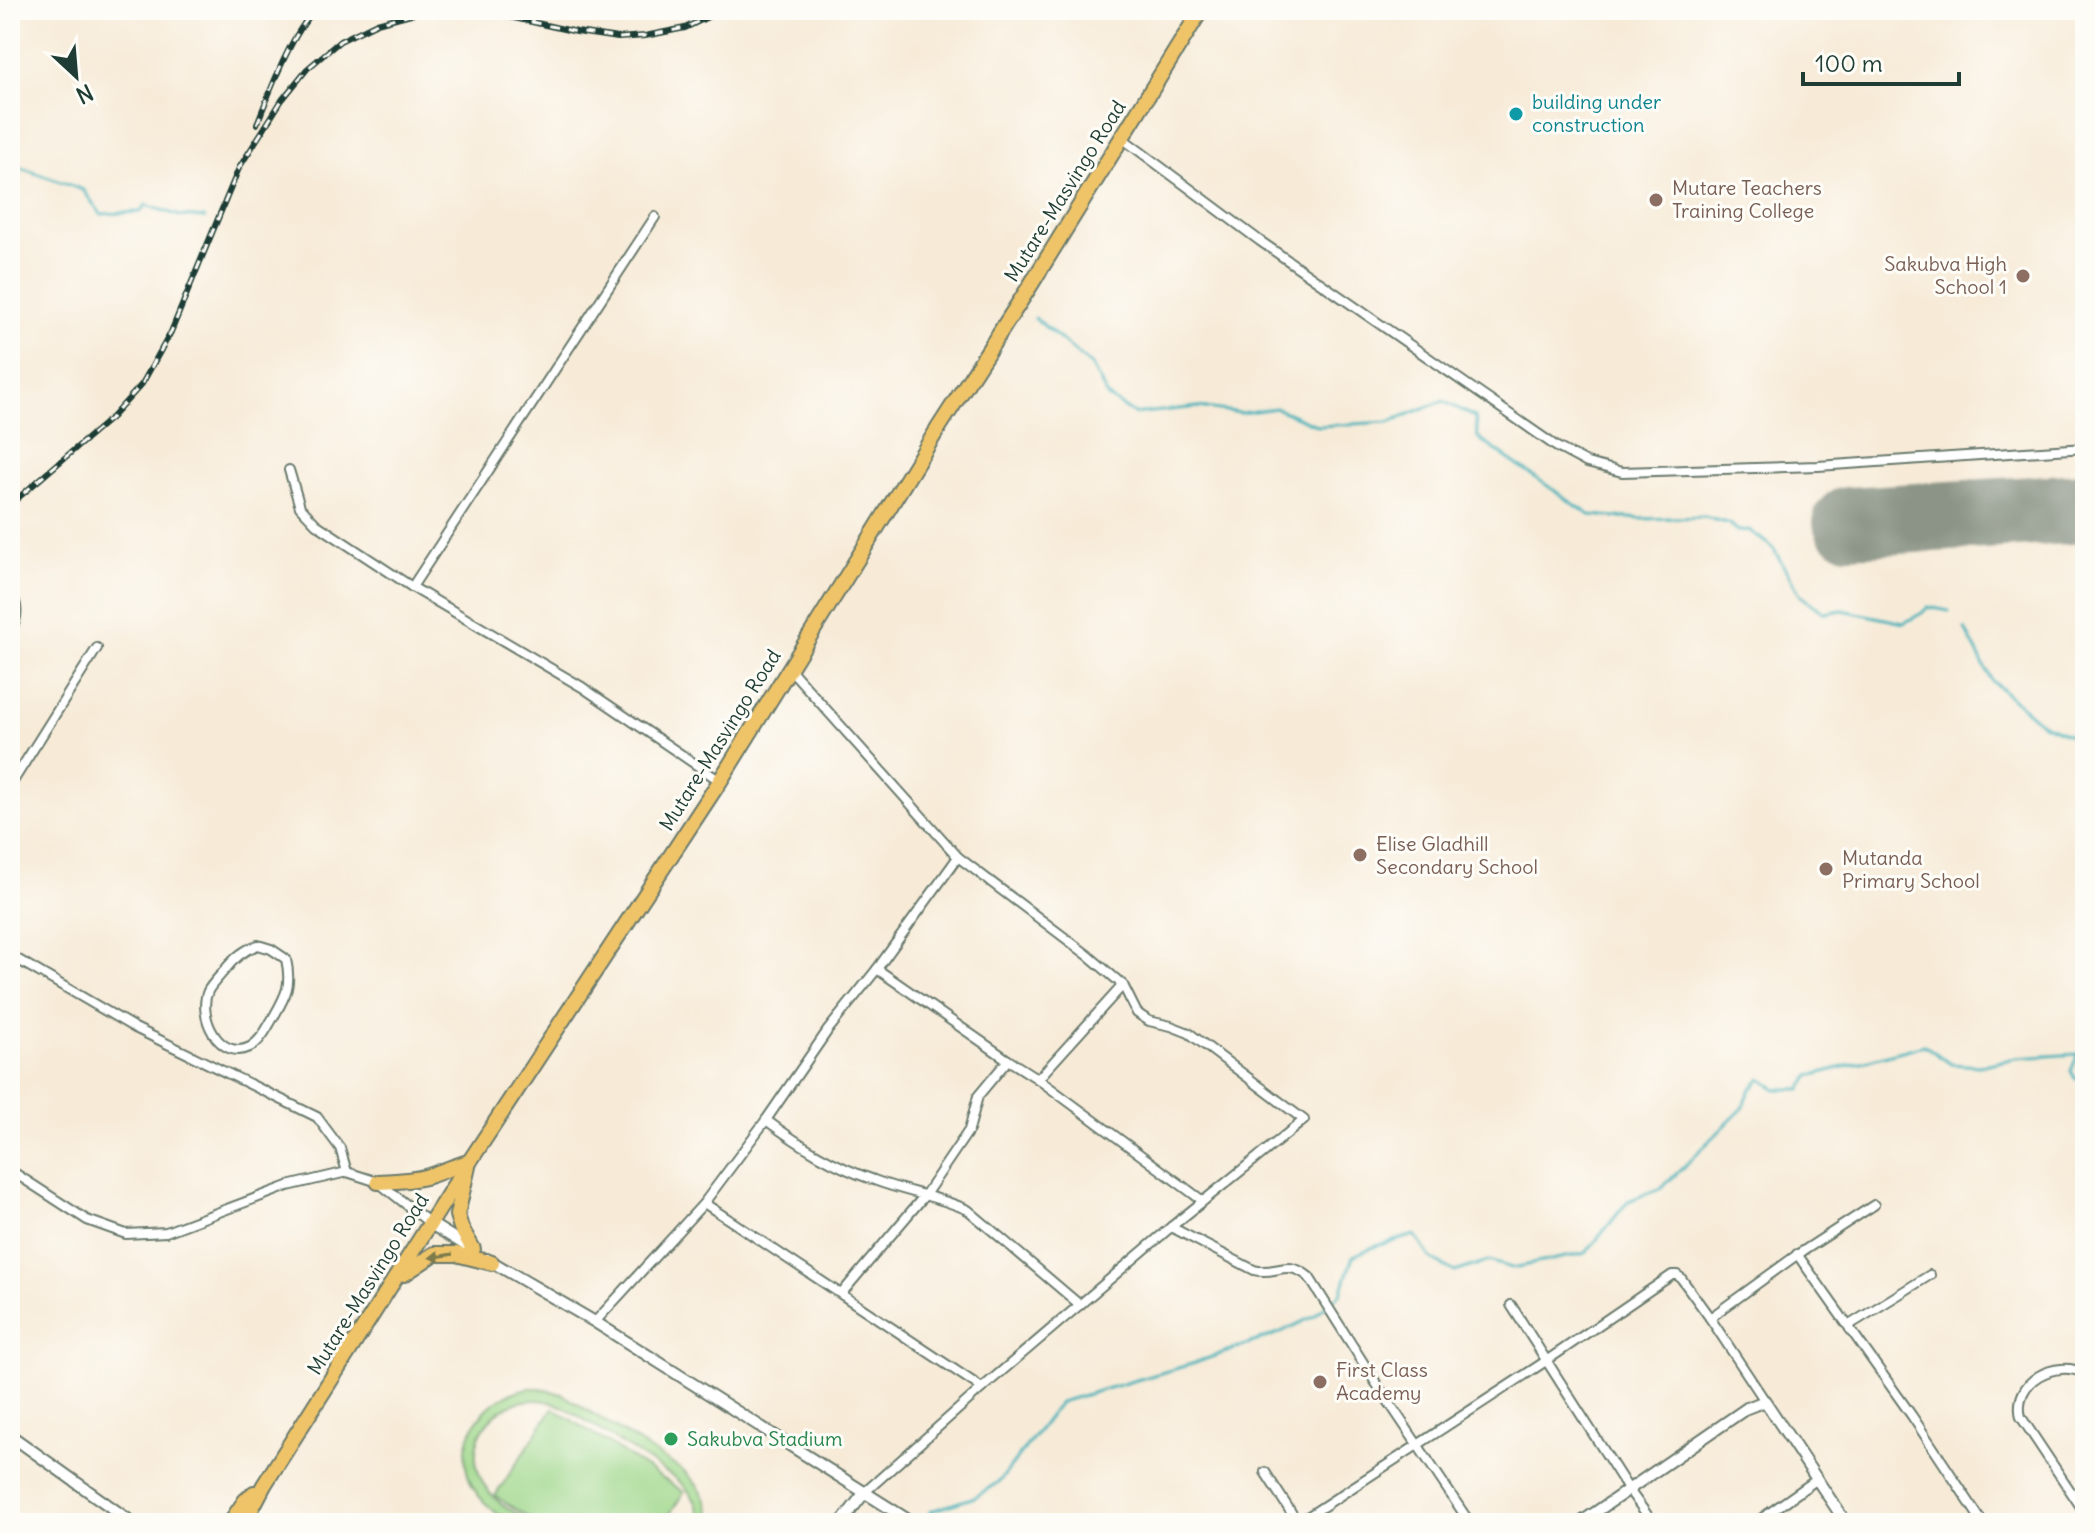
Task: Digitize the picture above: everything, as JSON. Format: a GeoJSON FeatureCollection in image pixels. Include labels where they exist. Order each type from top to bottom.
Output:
{"type":"FeatureCollection","features":[{"type":"Feature","properties":{"kind":"highway","name":"Mutare-Masvingo Road"},"geometry":{"type":"LineString","coordinates":[[244,1523],[264,1485],[469,1162],[720,781],[1201,10]]}},
{"type":"Feature","properties":{"kind":"highway"},"geometry":{"type":"LineString","coordinates":[[378,1182],[427,1177],[469,1162],[457,1215],[473,1249]]}},
{"type":"Feature","properties":{"kind":"highway"},"geometry":{"type":"LineString","coordinates":[[395,1280],[434,1254],[456,1254],[492,1263]]}},
{"type":"Feature","properties":{"kind":"highway","name":"Mutare-Masvingo Road"},"geometry":{"type":"LineString","coordinates":[[230,1523],[245,1501],[264,1485]]}},
{"type":"Feature","properties":{"kind":"street"},"geometry":{"type":"LineString","coordinates":[[1122,138],[1260,241],[1557,447],[1587,463],[1622,472],[1818,466],[2085,448]]}},
{"type":"Feature","properties":{"kind":"street"},"geometry":{"type":"LineString","coordinates":[[412,587],[655,217]]}},
{"type":"Feature","properties":{"kind":"street"},"geometry":{"type":"LineString","coordinates":[[289,470],[300,507],[316,524],[412,587],[582,687],[720,781]]}},
{"type":"Feature","properties":{"kind":"street"},"geometry":{"type":"LineString","coordinates":[[10,592],[17,604],[15,624],[10,633]]}},
{"type":"Feature","properties":{"kind":"street"},"geometry":{"type":"LineString","coordinates":[[10,786],[97,648]]}},
{"type":"Feature","properties":{"kind":"street"},"geometry":{"type":"LineString","coordinates":[[790,669],[958,857],[1123,985],[1137,1013],[1149,1021],[1189,1033],[1304,1120],[1171,1227],[982,1388],[865,1492],[841,1523]]}},
{"type":"Feature","properties":{"kind":"street"},"geometry":{"type":"LineString","coordinates":[[595,1322],[704,1203],[828,1030],[877,969],[958,857]]}},
{"type":"Feature","properties":{"kind":"street"},"geometry":{"type":"LineString","coordinates":[[258,945],[271,949],[286,959],[290,977],[285,996],[271,1022],[261,1038],[250,1047],[237,1050],[218,1042],[205,1017],[208,990],[237,956],[247,949],[258,945]]}},
{"type":"Feature","properties":{"kind":"street"},"geometry":{"type":"LineString","coordinates":[[10,955],[135,1028],[317,1117],[340,1148],[347,1172]]}},
{"type":"Feature","properties":{"kind":"street"},"geometry":{"type":"LineString","coordinates":[[877,969],[1038,1079],[1203,1201]]}},
{"type":"Feature","properties":{"kind":"street"},"geometry":{"type":"LineString","coordinates":[[1038,1079],[1123,985]]}},
{"type":"Feature","properties":{"kind":"street"},"geometry":{"type":"LineString","coordinates":[[842,1293],[925,1195],[969,1130],[978,1096],[1008,1060]]}},
{"type":"Feature","properties":{"kind":"street"},"geometry":{"type":"LineString","coordinates":[[766,1120],[804,1148],[839,1166],[875,1181],[949,1201],[968,1210],[1080,1305]]}},
{"type":"Feature","properties":{"kind":"street"},"geometry":{"type":"LineString","coordinates":[[10,1170],[87,1220],[126,1234],[166,1232],[288,1186],[347,1172],[378,1182],[431,1224],[492,1263],[595,1322],[913,1523]]}},
{"type":"Feature","properties":{"kind":"street"},"geometry":{"type":"LineString","coordinates":[[704,1203],[982,1388]]}},
{"type":"Feature","properties":{"kind":"street"},"geometry":{"type":"LineString","coordinates":[[1710,1318],[1797,1254],[1874,1205]]}},
{"type":"Feature","properties":{"kind":"street"},"geometry":{"type":"LineString","coordinates":[[1171,1227],[1254,1270],[1261,1272],[1285,1267],[1304,1273],[1314,1283],[1376,1383],[1470,1523]]}},
{"type":"Feature","properties":{"kind":"street"},"geometry":{"type":"LineString","coordinates":[[1797,1254],[1983,1523]]}},
{"type":"Feature","properties":{"kind":"street"},"geometry":{"type":"LineString","coordinates":[[1265,1472],[1298,1523],[1672,1275],[1677,1275],[1710,1318],[1846,1523]]}},
{"type":"Feature","properties":{"kind":"street"},"geometry":{"type":"LineString","coordinates":[[1850,1329],[1851,1324],[1930,1275]]}},
{"type":"Feature","properties":{"kind":"street"},"geometry":{"type":"LineString","coordinates":[[1511,1305],[1653,1523]]}},
{"type":"Feature","properties":{"kind":"street"},"geometry":{"type":"LineString","coordinates":[[2085,1374],[2076,1369],[2055,1369],[2043,1374],[2027,1384],[2019,1408],[2021,1417],[2085,1513]]}},
{"type":"Feature","properties":{"kind":"street"},"geometry":{"type":"LineString","coordinates":[[1580,1523],[1747,1408],[1765,1401]]}},
{"type":"Feature","properties":{"kind":"street"},"geometry":{"type":"LineString","coordinates":[[10,1435],[133,1523]]}},
{"type":"Feature","properties":{"kind":"street"},"geometry":{"type":"LineString","coordinates":[[1755,1523],[1816,1480]]}},
{"type":"Feature","properties":{"kind":"green space"},"geometry":{"type":"Polygon","coordinates":[[[529,1388],[562,1394],[682,1470],[703,1493],[712,1523],[702,1523],[694,1498],[676,1479],[566,1408],[546,1401],[527,1400],[510,1405],[494,1415],[483,1429],[477,1445],[476,1463],[487,1490],[511,1511],[532,1523],[507,1521],[476,1493],[468,1475],[465,1456],[477,1420],[508,1394],[529,1388]]]}},
{"type":"Feature","properties":{"kind":"green space"},"geometry":{"type":"Polygon","coordinates":[[[553,1408],[684,1492],[664,1523],[537,1523],[495,1496],[553,1408]]]}},
{"type":"Feature","properties":{"kind":"waterway"},"geometry":{"type":"LineString","coordinates":[[10,164],[83,190],[101,214],[140,212],[146,205],[180,216],[205,218]]}},
{"type":"Feature","properties":{"kind":"waterway"},"geometry":{"type":"LineString","coordinates":[[1035,318],[1092,366],[1108,397],[1134,414],[1198,407],[1241,413],[1276,408],[1318,426],[1388,422],[1443,401],[1475,417],[1478,438],[1590,515],[1641,519],[1705,517],[1730,524],[1738,531],[1749,530],[1773,548],[1801,596],[1825,613],[1843,610],[1904,623],[1928,607],[1949,611]]}},
{"type":"Feature","properties":{"kind":"waterway"},"geometry":{"type":"LineString","coordinates":[[1965,629],[1992,681],[2042,724],[2080,739],[2085,737]]}},
{"type":"Feature","properties":{"kind":"waterway"},"geometry":{"type":"LineString","coordinates":[[925,1523],[931,1511],[975,1497],[1000,1481],[1060,1402],[1192,1364],[1279,1333],[1314,1316],[1341,1293],[1353,1256],[1373,1247],[1415,1235],[1431,1259],[1455,1272],[1488,1261],[1512,1268],[1586,1253],[1628,1201],[1662,1188],[1743,1108],[1750,1090],[1761,1079],[1776,1089],[1801,1089],[1810,1076],[1924,1045],[1951,1064],[1979,1066],[2016,1058],[2078,1054],[2071,1071],[2075,1078],[2085,1078]]}},
{"type":"Feature","properties":{"kind":"runway"},"geometry":{"type":"LineString","coordinates":[[1848,522],[2085,508]]}},
{"type":"Feature","properties":{"kind":"railway"},"geometry":{"type":"LineString","coordinates":[[257,124],[289,48],[315,10]]}},
{"type":"Feature","properties":{"kind":"railway"},"geometry":{"type":"LineString","coordinates":[[10,505],[112,417],[142,384],[171,332],[239,168],[282,100],[307,69],[340,41],[377,23],[426,10]]}},
{"type":"Feature","properties":{"kind":"railway"},"geometry":{"type":"LineString","coordinates":[[478,10],[618,38],[685,28],[722,10]]}},
{"type":"Feature","properties":{"kind":"place","name":"building under construction"},"geometry":{"type":"Point","coordinates":[1516,114]}},
{"type":"Feature","properties":{"kind":"place","name":"Mutare Teachers Training College"},"geometry":{"type":"Point","coordinates":[1656,200]}},
{"type":"Feature","properties":{"kind":"place","name":"Sakubva High School 1"},"geometry":{"type":"Point","coordinates":[2023,276]}},
{"type":"Feature","properties":{"kind":"place","name":"Elise Gladhill Secondary School"},"geometry":{"type":"Point","coordinates":[1360,855]}},
{"type":"Feature","properties":{"kind":"place","name":"Mutanda Primary School"},"geometry":{"type":"Point","coordinates":[1826,869]}},
{"type":"Feature","properties":{"kind":"place","name":"First Class Academy"},"geometry":{"type":"Point","coordinates":[1320,1382]}},
{"type":"Feature","properties":{"kind":"place","name":"Sakubva Stadium"},"geometry":{"type":"Point","coordinates":[671,1439]}}]}
